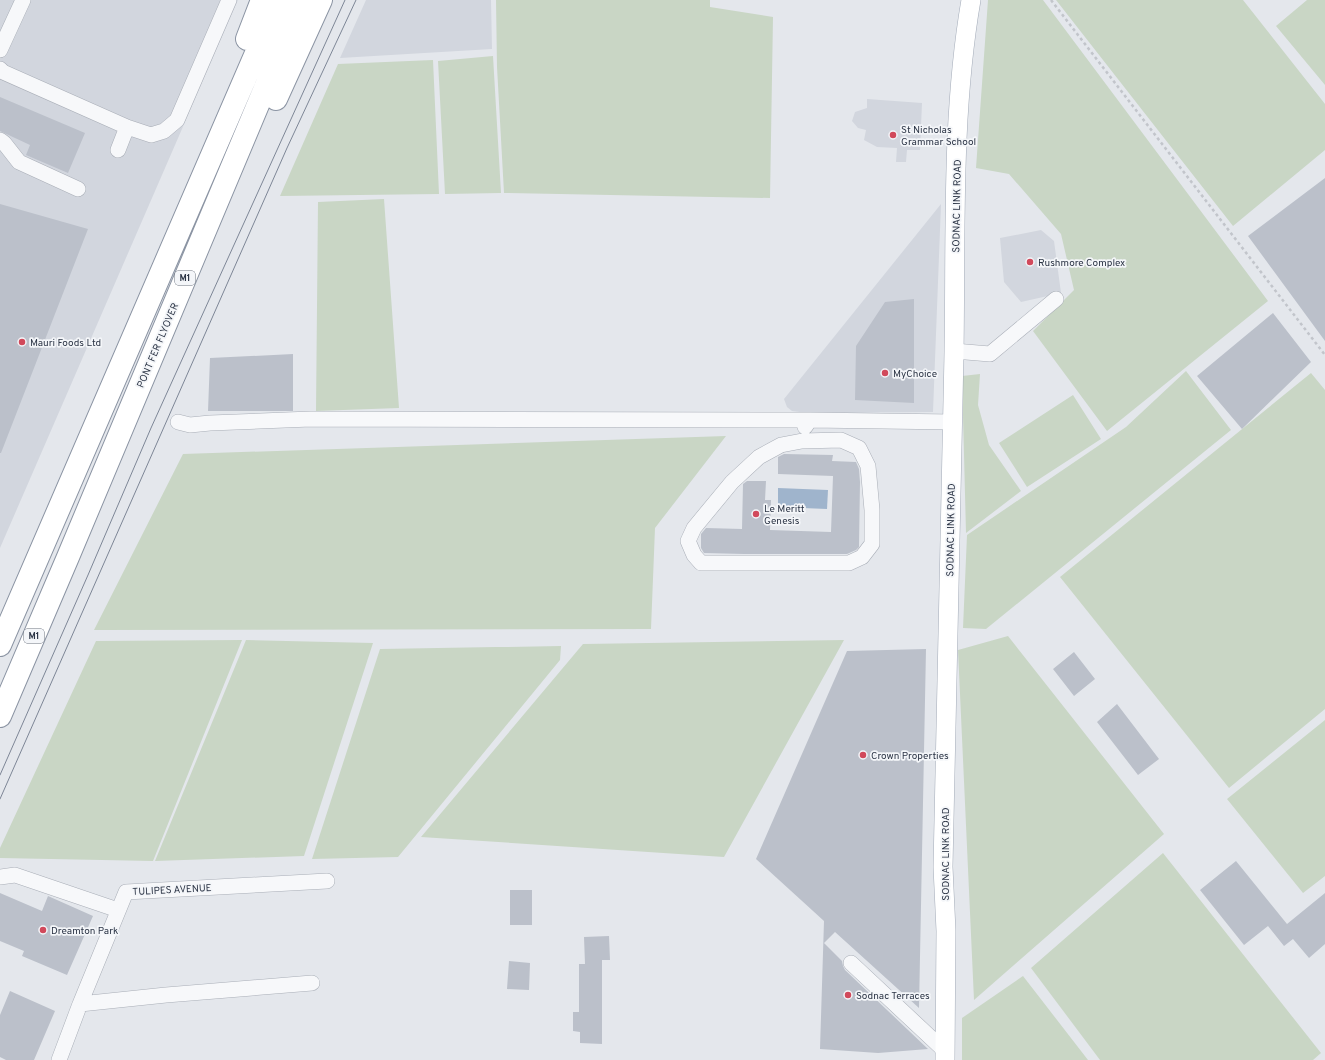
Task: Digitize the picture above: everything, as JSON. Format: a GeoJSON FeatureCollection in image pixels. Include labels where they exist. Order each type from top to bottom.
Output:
{"type":"FeatureCollection","features":[{"type":"Feature","properties":{"kind":"highway"},"geometry":{"type":"LineString","coordinates":[[41,550],[114,348],[243,48],[262,0]]}},
{"type":"Feature","properties":{"kind":"highway","name":"M1"},"geometry":{"type":"LineString","coordinates":[[0,645],[6,622],[41,550],[279,0]]}},
{"type":"Feature","properties":{"kind":"highway","name":"PONT FER FLYOVER"},"geometry":{"type":"LineString","coordinates":[[68,557],[302,0]]}},
{"type":"Feature","properties":{"kind":"highway"},"geometry":{"type":"LineString","coordinates":[[68,557],[152,384],[185,304],[321,0]]}},
{"type":"Feature","properties":{"kind":"highway","name":"M1"},"geometry":{"type":"LineString","coordinates":[[0,716],[68,557]]}},
{"type":"Feature","properties":{"kind":"main road","name":"SODNAC LINK ROAD"},"geometry":{"type":"LineString","coordinates":[[945,1056],[946,931],[943,867],[953,422],[954,202],[959,93],[971,0]]}},
{"type":"Feature","properties":{"kind":"street"},"geometry":{"type":"LineString","coordinates":[[0,50],[23,0]]}},
{"type":"Feature","properties":{"kind":"street"},"geometry":{"type":"LineString","coordinates":[[0,70],[127,127],[151,135],[164,131],[177,120],[229,0]]}},
{"type":"Feature","properties":{"kind":"street"},"geometry":{"type":"LineString","coordinates":[[118,150],[127,127]]}},
{"type":"Feature","properties":{"kind":"street"},"geometry":{"type":"LineString","coordinates":[[0,140],[19,162],[78,189]]}},
{"type":"Feature","properties":{"kind":"street"},"geometry":{"type":"LineString","coordinates":[[954,351],[990,354],[1056,299]]}},
{"type":"Feature","properties":{"kind":"street"},"geometry":{"type":"LineString","coordinates":[[178,422],[190,425],[210,422],[311,419],[810,420],[953,422]]}},
{"type":"Feature","properties":{"kind":"street"},"geometry":{"type":"LineString","coordinates":[[802,441],[804,427],[810,420]]}},
{"type":"Feature","properties":{"kind":"street"},"geometry":{"type":"LineString","coordinates":[[842,440],[859,448],[868,466],[872,510],[872,544],[862,556],[849,563],[701,563],[694,555],[688,541],[694,528],[703,516],[732,482],[758,457],[781,444],[802,441],[842,440]]}},
{"type":"Feature","properties":{"kind":"street"},"geometry":{"type":"LineString","coordinates":[[0,877],[15,875],[118,910]]}},
{"type":"Feature","properties":{"kind":"street","name":"TULIPES AVENUE"},"geometry":{"type":"LineString","coordinates":[[59,1060],[80,1004],[126,892],[327,881]]}},
{"type":"Feature","properties":{"kind":"street"},"geometry":{"type":"LineString","coordinates":[[851,963],[945,1056]]}},
{"type":"Feature","properties":{"kind":"street"},"geometry":{"type":"LineString","coordinates":[[80,1004],[166,994],[312,983]]}},
{"type":"Feature","properties":{"kind":"path"},"geometry":{"type":"LineString","coordinates":[[1051,0],[1325,355]]}},
{"type":"Feature","properties":{"kind":"shaded area"},"geometry":{"type":"Polygon","coordinates":[[[0,0],[238,0],[0,548],[0,0]]]}},
{"type":"Feature","properties":{"kind":"shaded area"},"geometry":{"type":"Polygon","coordinates":[[[366,0],[491,0],[492,49],[340,58],[366,0]]]}},
{"type":"Feature","properties":{"kind":"shaded area","name":"St Nicholas Grammar School"},"geometry":{"type":"Polygon","coordinates":[[[867,99],[922,103],[920,150],[907,150],[906,162],[896,162],[897,148],[877,147],[864,140],[866,130],[858,128],[852,121],[855,112],[867,108],[867,99]]]}},
{"type":"Feature","properties":{"kind":"shaded area"},"geometry":{"type":"Polygon","coordinates":[[[941,204],[933,412],[807,413],[792,411],[787,407],[784,399],[941,204]]]}},
{"type":"Feature","properties":{"kind":"shaded area","name":"Rushmore Complex"},"geometry":{"type":"Polygon","coordinates":[[[1041,230],[1054,241],[1061,293],[1021,302],[1004,282],[1000,238],[1041,230]]]}},
{"type":"Feature","properties":{"kind":"green space"},"geometry":{"type":"Polygon","coordinates":[[[496,0],[710,0],[710,7],[773,17],[770,198],[504,193],[497,67],[496,0]]]}},
{"type":"Feature","properties":{"kind":"green space"},"geometry":{"type":"Polygon","coordinates":[[[988,0],[1043,0],[1268,301],[1107,431],[1033,331],[1074,290],[1061,234],[1009,174],[976,168],[988,0]]]}},
{"type":"Feature","properties":{"kind":"green space"},"geometry":{"type":"Polygon","coordinates":[[[1056,0],[1243,0],[1325,104],[1325,150],[1233,226],[1056,0]]]}},
{"type":"Feature","properties":{"kind":"green space"},"geometry":{"type":"Polygon","coordinates":[[[1307,0],[1325,0],[1325,85],[1276,26],[1307,0]]]}},
{"type":"Feature","properties":{"kind":"green space"},"geometry":{"type":"Polygon","coordinates":[[[493,56],[501,193],[445,194],[438,61],[493,56]]]}},
{"type":"Feature","properties":{"kind":"green space"},"geometry":{"type":"Polygon","coordinates":[[[433,60],[439,194],[280,196],[338,64],[433,60]]]}},
{"type":"Feature","properties":{"kind":"green space"},"geometry":{"type":"Polygon","coordinates":[[[384,199],[399,408],[316,411],[318,202],[384,199]]]}},
{"type":"Feature","properties":{"kind":"green space"},"geometry":{"type":"Polygon","coordinates":[[[1186,371],[1231,430],[986,629],[963,628],[967,535],[1126,427],[1186,371]]]}},
{"type":"Feature","properties":{"kind":"green space"},"geometry":{"type":"Polygon","coordinates":[[[1311,373],[1325,390],[1325,709],[1229,788],[1060,577],[1311,373]]]}},
{"type":"Feature","properties":{"kind":"green space"},"geometry":{"type":"Polygon","coordinates":[[[980,374],[978,405],[989,445],[1021,491],[966,533],[962,376],[980,374]]]}},
{"type":"Feature","properties":{"kind":"green space"},"geometry":{"type":"Polygon","coordinates":[[[1073,395],[1101,439],[1027,487],[999,443],[1073,395]]]}},
{"type":"Feature","properties":{"kind":"green space"},"geometry":{"type":"Polygon","coordinates":[[[726,436],[655,528],[651,629],[94,630],[183,454],[726,436]]]}},
{"type":"Feature","properties":{"kind":"green space"},"geometry":{"type":"Polygon","coordinates":[[[1008,636],[1164,834],[974,1000],[958,650],[1008,636]]]}},
{"type":"Feature","properties":{"kind":"green space"},"geometry":{"type":"Polygon","coordinates":[[[242,640],[153,861],[0,858],[0,848],[96,641],[242,640]]]}},
{"type":"Feature","properties":{"kind":"green space"},"geometry":{"type":"Polygon","coordinates":[[[246,640],[373,643],[304,856],[155,861],[246,640]]]}},
{"type":"Feature","properties":{"kind":"green space"},"geometry":{"type":"Polygon","coordinates":[[[844,640],[724,857],[421,837],[583,644],[844,640]]]}},
{"type":"Feature","properties":{"kind":"green space"},"geometry":{"type":"Polygon","coordinates":[[[561,646],[560,660],[398,857],[312,859],[380,649],[561,646]]]}},
{"type":"Feature","properties":{"kind":"green space"},"geometry":{"type":"Polygon","coordinates":[[[1325,720],[1325,876],[1303,893],[1227,799],[1325,720]]]}},
{"type":"Feature","properties":{"kind":"green space"},"geometry":{"type":"Polygon","coordinates":[[[1163,853],[1321,1053],[1313,1060],[1100,1060],[1031,968],[1163,853]]]}},
{"type":"Feature","properties":{"kind":"green space"},"geometry":{"type":"Polygon","coordinates":[[[1023,976],[1088,1060],[962,1060],[962,1018],[1023,976]]]}},
{"type":"Feature","properties":{"kind":"water"},"geometry":{"type":"Polygon","coordinates":[[[778,488],[828,490],[827,509],[778,507],[778,488]]]}},
{"type":"Feature","properties":{"kind":"building"},"geometry":{"type":"Polygon","coordinates":[[[0,97],[85,133],[68,173],[26,155],[30,145],[0,131],[0,97]]]}},
{"type":"Feature","properties":{"kind":"building"},"geometry":{"type":"Polygon","coordinates":[[[1325,178],[1325,341],[1248,236],[1325,178]]]}},
{"type":"Feature","properties":{"kind":"building","name":"Mauri Foods Ltd"},"geometry":{"type":"Polygon","coordinates":[[[0,204],[88,229],[1,453],[0,453],[0,204]]]}},
{"type":"Feature","properties":{"kind":"building","name":"MyChoice"},"geometry":{"type":"Polygon","coordinates":[[[914,299],[914,403],[855,400],[856,346],[885,302],[914,299]]]}},
{"type":"Feature","properties":{"kind":"building"},"geometry":{"type":"Polygon","coordinates":[[[1273,313],[1311,362],[1242,429],[1197,376],[1273,313]]]}},
{"type":"Feature","properties":{"kind":"building"},"geometry":{"type":"Polygon","coordinates":[[[293,354],[293,411],[208,411],[210,358],[293,354]]]}},
{"type":"Feature","properties":{"kind":"building","name":"Le Meritt Genesis"},"geometry":{"type":"Polygon","coordinates":[[[784,454],[833,455],[832,461],[856,462],[859,469],[860,482],[859,547],[847,554],[704,553],[701,548],[701,534],[706,528],[742,529],[743,484],[747,481],[766,481],[765,500],[771,500],[770,530],[831,532],[833,476],[778,474],[778,457],[784,454]]]}},
{"type":"Feature","properties":{"kind":"building","name":"Crown Properties"},"geometry":{"type":"Polygon","coordinates":[[[926,649],[919,1008],[835,932],[824,943],[842,961],[845,970],[928,1049],[878,1053],[820,1049],[824,921],[756,859],[847,651],[926,649]]]}},
{"type":"Feature","properties":{"kind":"building"},"geometry":{"type":"Polygon","coordinates":[[[1074,652],[1095,679],[1074,696],[1053,669],[1074,652]]]}},
{"type":"Feature","properties":{"kind":"building"},"geometry":{"type":"Polygon","coordinates":[[[1117,704],[1159,759],[1138,775],[1097,722],[1117,704]]]}},
{"type":"Feature","properties":{"kind":"building"},"geometry":{"type":"Polygon","coordinates":[[[1236,861],[1287,924],[1325,893],[1325,944],[1309,958],[1293,939],[1284,946],[1268,926],[1244,945],[1200,890],[1236,861]]]}},
{"type":"Feature","properties":{"kind":"building"},"geometry":{"type":"Polygon","coordinates":[[[510,890],[532,890],[532,925],[510,925],[510,890]]]}},
{"type":"Feature","properties":{"kind":"building","name":"Dreamton Park"},"geometry":{"type":"Polygon","coordinates":[[[0,893],[42,911],[48,896],[93,916],[67,975],[22,956],[24,951],[0,941],[0,893]]]}},
{"type":"Feature","properties":{"kind":"building"},"geometry":{"type":"Polygon","coordinates":[[[609,936],[610,960],[602,960],[602,1044],[580,1043],[580,1032],[573,1031],[573,1012],[579,1012],[579,964],[585,964],[584,937],[609,936]]]}},
{"type":"Feature","properties":{"kind":"building"},"geometry":{"type":"Polygon","coordinates":[[[509,961],[530,963],[529,990],[507,989],[509,961]]]}},
{"type":"Feature","properties":{"kind":"building"},"geometry":{"type":"Polygon","coordinates":[[[10,991],[55,1011],[34,1060],[6,1060],[0,1057],[0,1015],[10,991]]]}},
{"type":"Feature","properties":{"kind":"tram line"},"geometry":{"type":"LineString","coordinates":[[0,775],[151,428],[345,0]]}},
{"type":"Feature","properties":{"kind":"tram line"},"geometry":{"type":"LineString","coordinates":[[0,799],[287,148],[356,0]]}},
{"type":"Feature","properties":{"kind":"place","name":"St Nicholas Grammar School"},"geometry":{"type":"Point","coordinates":[893,135]}},
{"type":"Feature","properties":{"kind":"place","name":"Rushmore Complex"},"geometry":{"type":"Point","coordinates":[1030,262]}},
{"type":"Feature","properties":{"kind":"place","name":"Mauri Foods Ltd"},"geometry":{"type":"Point","coordinates":[22,342]}},
{"type":"Feature","properties":{"kind":"place","name":"MyChoice"},"geometry":{"type":"Point","coordinates":[885,373]}},
{"type":"Feature","properties":{"kind":"place","name":"Le Meritt Genesis"},"geometry":{"type":"Point","coordinates":[756,514]}},
{"type":"Feature","properties":{"kind":"place","name":"Crown Properties"},"geometry":{"type":"Point","coordinates":[863,755]}},
{"type":"Feature","properties":{"kind":"place","name":"Dreamton Park"},"geometry":{"type":"Point","coordinates":[43,930]}},
{"type":"Feature","properties":{"kind":"place","name":"Sodnac Terraces"},"geometry":{"type":"Point","coordinates":[848,995]}}]}
